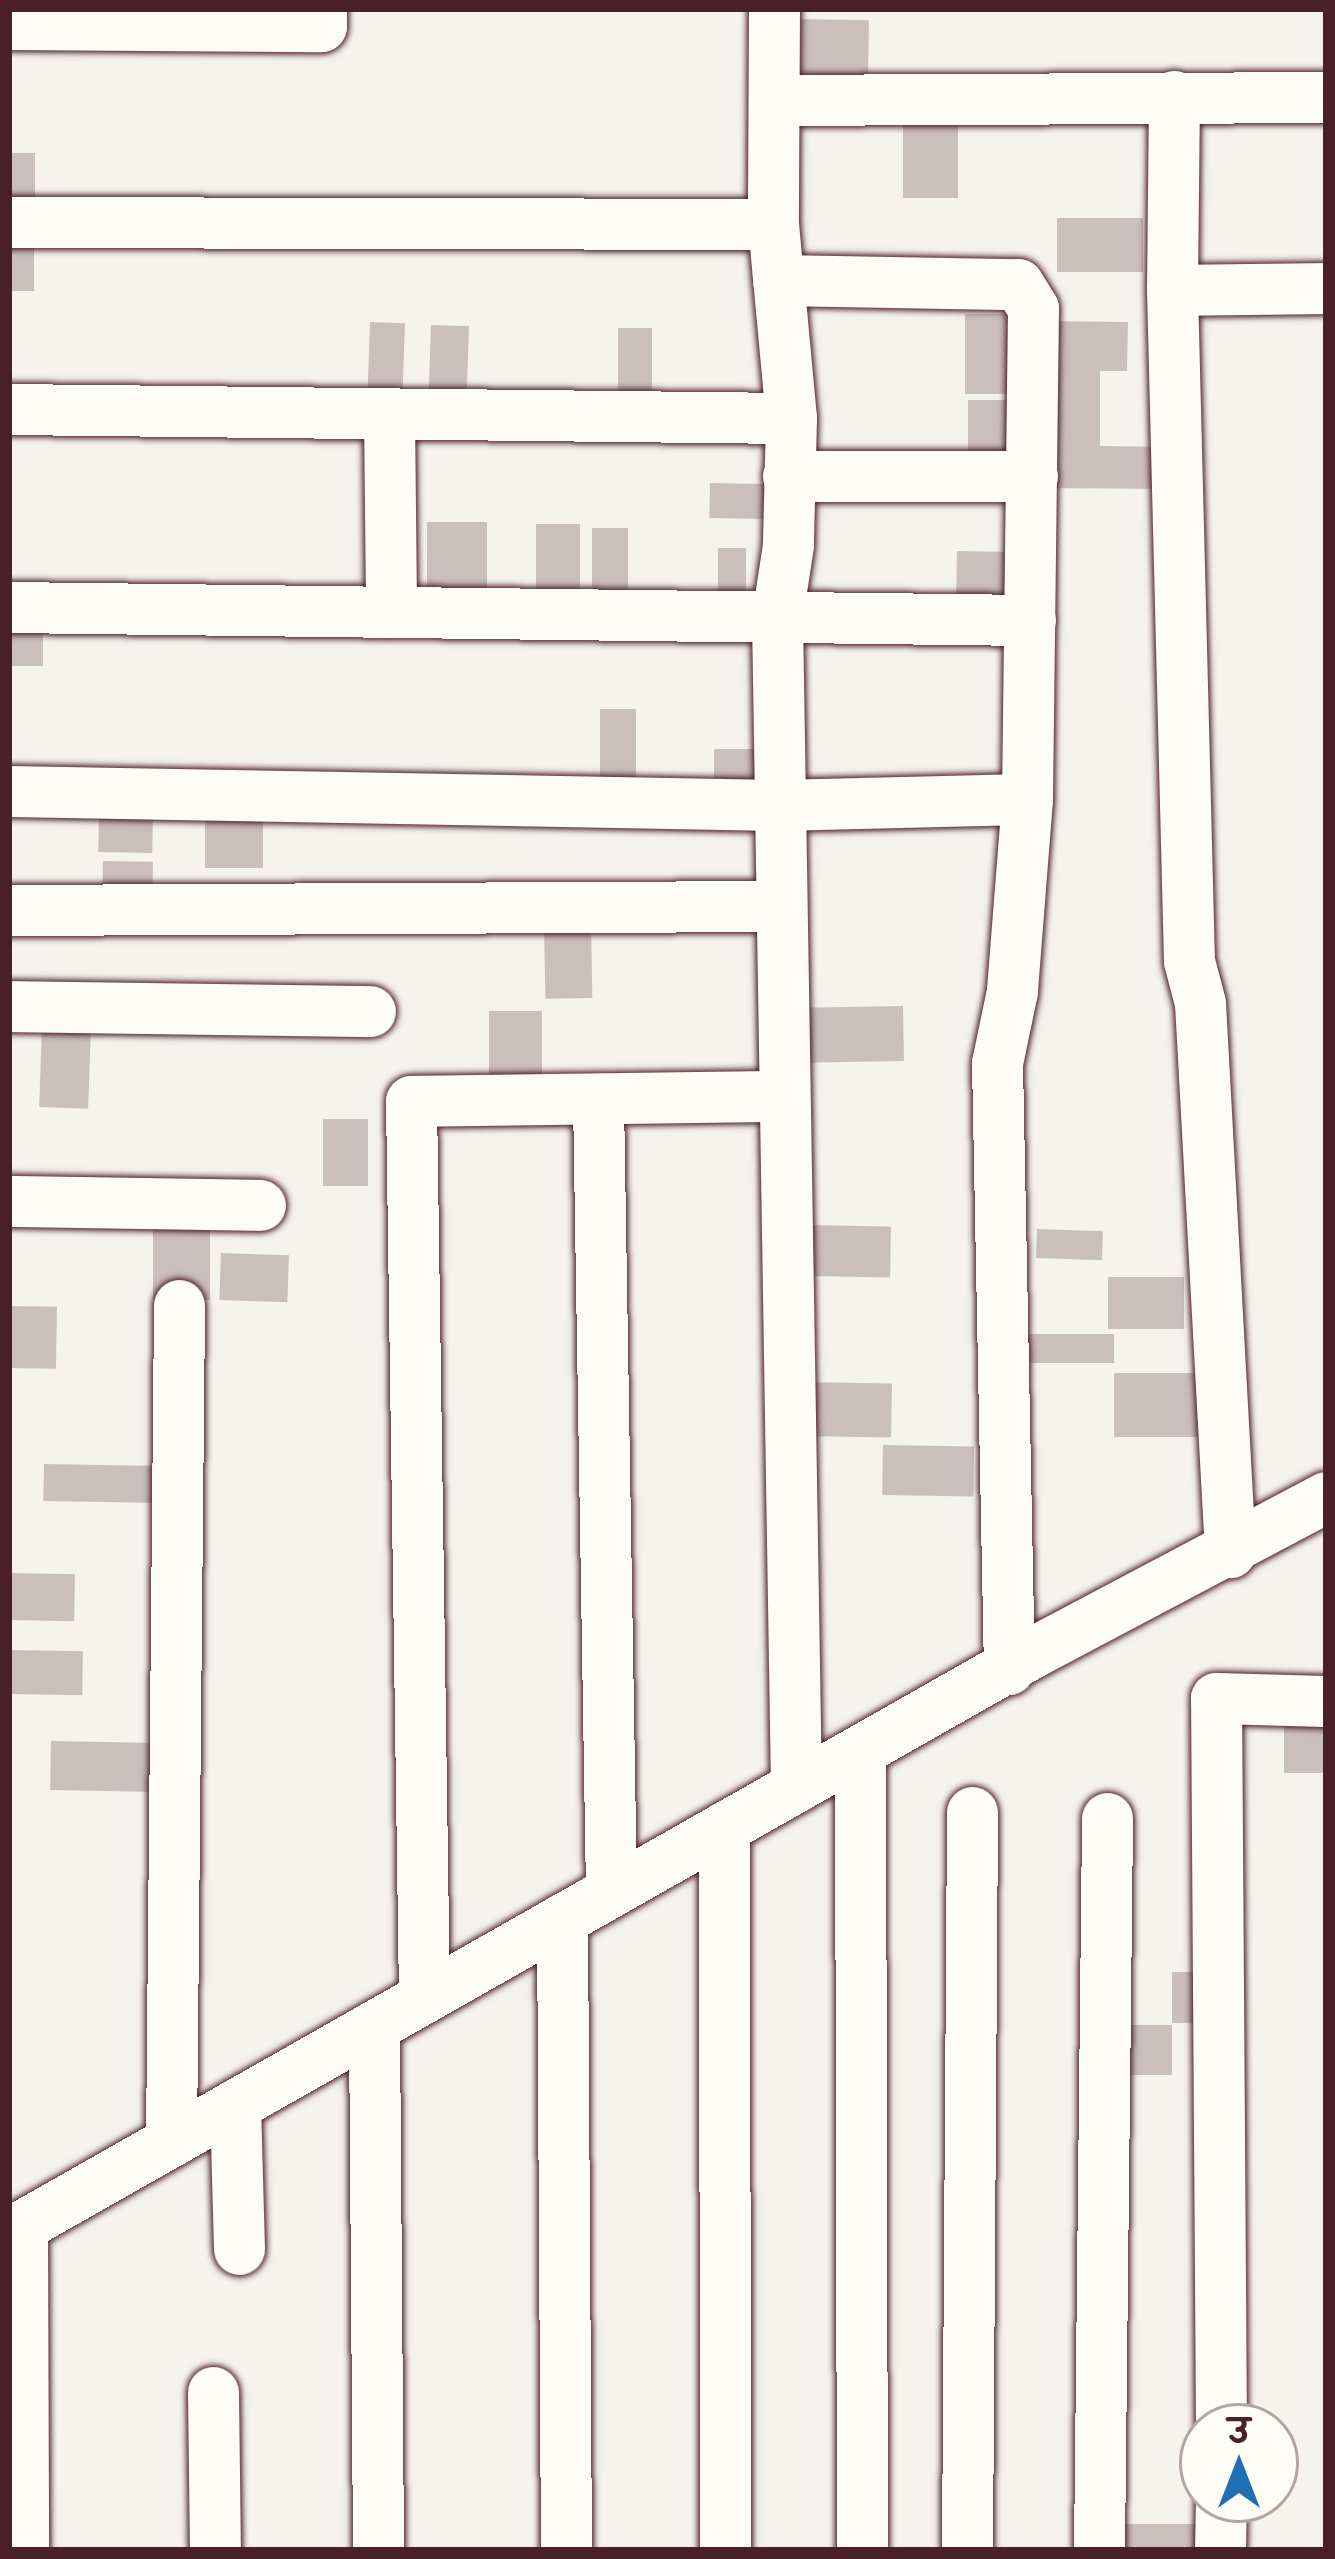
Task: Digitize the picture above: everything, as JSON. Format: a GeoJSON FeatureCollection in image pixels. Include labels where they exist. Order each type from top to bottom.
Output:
{"type":"FeatureCollection","features":[{"type":"Feature","properties":{"kind":"street"},"geometry":{"type":"LineString","coordinates":[[9,25],[321,26],[321,9]]}},
{"type":"Feature","properties":{"kind":"street"},"geometry":{"type":"LineString","coordinates":[[774,9],[773,224],[791,418],[788,545],[777,617],[777,806],[796,1786]]}},
{"type":"Feature","properties":{"kind":"street"},"geometry":{"type":"LineString","coordinates":[[1174,96],[1172,290],[1189,961],[1200,1004],[1230,1552]]}},
{"type":"Feature","properties":{"kind":"street"},"geometry":{"type":"LineString","coordinates":[[774,100],[1326,97]]}},
{"type":"Feature","properties":{"kind":"street"},"geometry":{"type":"LineString","coordinates":[[9,222],[773,224]]}},
{"type":"Feature","properties":{"kind":"street"},"geometry":{"type":"LineString","coordinates":[[778,280],[1018,284],[1033,308],[1027,800],[1012,991],[997,1064],[1009,1669]]}},
{"type":"Feature","properties":{"kind":"street"},"geometry":{"type":"LineString","coordinates":[[1172,290],[1326,288]]}},
{"type":"Feature","properties":{"kind":"street"},"geometry":{"type":"LineString","coordinates":[[9,410],[791,418]]}},
{"type":"Feature","properties":{"kind":"street"},"geometry":{"type":"LineString","coordinates":[[389,413],[391,612]]}},
{"type":"Feature","properties":{"kind":"street"},"geometry":{"type":"LineString","coordinates":[[788,476],[1032,476]]}},
{"type":"Feature","properties":{"kind":"street"},"geometry":{"type":"LineString","coordinates":[[9,607],[1030,620]]}},
{"type":"Feature","properties":{"kind":"street"},"geometry":{"type":"LineString","coordinates":[[9,791],[777,806],[1027,800]]}},
{"type":"Feature","properties":{"kind":"street"},"geometry":{"type":"LineString","coordinates":[[9,910],[778,906]]}},
{"type":"Feature","properties":{"kind":"street"},"geometry":{"type":"LineString","coordinates":[[9,1006],[370,1011]]}},
{"type":"Feature","properties":{"kind":"street"},"geometry":{"type":"LineString","coordinates":[[424,1997],[411,1101],[780,1096]]}},
{"type":"Feature","properties":{"kind":"street"},"geometry":{"type":"LineString","coordinates":[[598,1099],[611,1891]]}},
{"type":"Feature","properties":{"kind":"street"},"geometry":{"type":"LineString","coordinates":[[9,1201],[260,1205]]}},
{"type":"Feature","properties":{"kind":"street"},"geometry":{"type":"LineString","coordinates":[[171,2141],[178,1305]]}},
{"type":"Feature","properties":{"kind":"street"},"geometry":{"type":"LineString","coordinates":[[23,2550],[15,2229],[860,1750],[1326,1497]]}},
{"type":"Feature","properties":{"kind":"street"},"geometry":{"type":"LineString","coordinates":[[1221,2403],[1216,1698],[1326,1701]]}},
{"type":"Feature","properties":{"kind":"street"},"geometry":{"type":"LineString","coordinates":[[860,1750],[862,2550]]}},
{"type":"Feature","properties":{"kind":"street"},"geometry":{"type":"LineString","coordinates":[[967,2550],[972,1812]]}},
{"type":"Feature","properties":{"kind":"street"},"geometry":{"type":"LineString","coordinates":[[1099,2550],[1107,1818]]}},
{"type":"Feature","properties":{"kind":"street"},"geometry":{"type":"LineString","coordinates":[[724,1827],[725,2550]]}},
{"type":"Feature","properties":{"kind":"street"},"geometry":{"type":"LineString","coordinates":[[562,1919],[566,2550]]}},
{"type":"Feature","properties":{"kind":"street"},"geometry":{"type":"LineString","coordinates":[[374,2026],[378,2550]]}},
{"type":"Feature","properties":{"kind":"street"},"geometry":{"type":"LineString","coordinates":[[235,2104],[239,2249]]}},
{"type":"Feature","properties":{"kind":"street"},"geometry":{"type":"LineString","coordinates":[[213,2392],[215,2550]]}},
{"type":"Feature","properties":{"kind":"building"},"geometry":{"type":"Polygon","coordinates":[[[801,19],[869,20],[868,83],[800,82],[801,19]]]}},
{"type":"Feature","properties":{"kind":"building"},"geometry":{"type":"Polygon","coordinates":[[[903,116],[958,116],[958,198],[903,198],[903,116]]]}},
{"type":"Feature","properties":{"kind":"building"},"geometry":{"type":"Polygon","coordinates":[[[9,153],[35,153],[35,218],[9,218],[9,153]]]}},
{"type":"Feature","properties":{"kind":"building"},"geometry":{"type":"Polygon","coordinates":[[[1057,218],[1143,218],[1143,272],[1057,272],[1057,218]]]}},
{"type":"Feature","properties":{"kind":"building"},"geometry":{"type":"Polygon","coordinates":[[[9,231],[34,231],[34,291],[9,291],[9,231]]]}},
{"type":"Feature","properties":{"kind":"building"},"geometry":{"type":"Polygon","coordinates":[[[965,314],[1022,314],[1022,394],[965,394],[965,314]]]}},
{"type":"Feature","properties":{"kind":"building"},"geometry":{"type":"Polygon","coordinates":[[[1039,321],[1128,322],[1127,371],[1100,371],[1100,446],[1177,447],[1176,489],[1038,488],[1039,321]]]}},
{"type":"Feature","properties":{"kind":"building"},"geometry":{"type":"Polygon","coordinates":[[[370,322],[405,323],[402,408],[367,407],[370,322]]]}},
{"type":"Feature","properties":{"kind":"building"},"geometry":{"type":"Polygon","coordinates":[[[431,325],[469,326],[466,407],[428,406],[431,325]]]}},
{"type":"Feature","properties":{"kind":"building"},"geometry":{"type":"Polygon","coordinates":[[[618,328],[652,328],[652,399],[618,399],[618,328]]]}},
{"type":"Feature","properties":{"kind":"building"},"geometry":{"type":"Polygon","coordinates":[[[968,400],[1028,400],[1028,468],[968,468],[968,400]]]}},
{"type":"Feature","properties":{"kind":"building"},"geometry":{"type":"Polygon","coordinates":[[[710,483],[780,484],[779,519],[709,518],[710,483]]]}},
{"type":"Feature","properties":{"kind":"building"},"geometry":{"type":"Polygon","coordinates":[[[427,522],[487,522],[487,599],[427,599],[427,522]]]}},
{"type":"Feature","properties":{"kind":"building"},"geometry":{"type":"Polygon","coordinates":[[[536,524],[580,524],[580,601],[536,601],[536,524]]]}},
{"type":"Feature","properties":{"kind":"building"},"geometry":{"type":"Polygon","coordinates":[[[592,528],[628,528],[628,598],[592,598],[592,528]]]}},
{"type":"Feature","properties":{"kind":"building"},"geometry":{"type":"Polygon","coordinates":[[[718,548],[746,548],[746,602],[718,602],[718,548]]]}},
{"type":"Feature","properties":{"kind":"building"},"geometry":{"type":"Polygon","coordinates":[[[957,551],[1011,552],[1010,606],[956,605],[957,551]]]}},
{"type":"Feature","properties":{"kind":"building"},"geometry":{"type":"Polygon","coordinates":[[[9,618],[43,618],[43,666],[9,666],[9,618]]]}},
{"type":"Feature","properties":{"kind":"building"},"geometry":{"type":"Polygon","coordinates":[[[600,709],[636,709],[636,787],[600,787],[600,709]]]}},
{"type":"Feature","properties":{"kind":"building"},"geometry":{"type":"Polygon","coordinates":[[[714,749],[769,749],[769,790],[714,790],[714,749]]]}},
{"type":"Feature","properties":{"kind":"building"},"geometry":{"type":"Polygon","coordinates":[[[205,809],[263,809],[263,868],[205,868],[205,809]]]}},
{"type":"Feature","properties":{"kind":"building"},"geometry":{"type":"Polygon","coordinates":[[[99,811],[153,812],[152,853],[98,852],[99,811]]]}},
{"type":"Feature","properties":{"kind":"building"},"geometry":{"type":"Polygon","coordinates":[[[103,861],[153,862],[152,901],[102,900],[103,861]]]}},
{"type":"Feature","properties":{"kind":"building"},"geometry":{"type":"Polygon","coordinates":[[[591,921],[592,998],[545,999],[544,922],[591,921]]]}},
{"type":"Feature","properties":{"kind":"building"},"geometry":{"type":"Polygon","coordinates":[[[903,1006],[904,1061],[805,1063],[804,1008],[903,1006]]]}},
{"type":"Feature","properties":{"kind":"building"},"geometry":{"type":"Polygon","coordinates":[[[489,1011],[542,1011],[542,1093],[489,1093],[489,1011]]]}},
{"type":"Feature","properties":{"kind":"building"},"geometry":{"type":"Polygon","coordinates":[[[42,1025],[91,1027],[88,1109],[39,1107],[42,1025]]]}},
{"type":"Feature","properties":{"kind":"building"},"geometry":{"type":"Polygon","coordinates":[[[323,1119],[368,1119],[368,1186],[323,1186],[323,1119]]]}},
{"type":"Feature","properties":{"kind":"building"},"geometry":{"type":"Polygon","coordinates":[[[153,1219],[210,1219],[210,1300],[153,1300],[153,1219]]]}},
{"type":"Feature","properties":{"kind":"building"},"geometry":{"type":"Polygon","coordinates":[[[809,1225],[891,1226],[890,1277],[808,1276],[809,1225]]]}},
{"type":"Feature","properties":{"kind":"building"},"geometry":{"type":"Polygon","coordinates":[[[1037,1229],[1103,1231],[1102,1260],[1036,1258],[1037,1229]]]}},
{"type":"Feature","properties":{"kind":"building"},"geometry":{"type":"Polygon","coordinates":[[[221,1253],[289,1255],[287,1302],[219,1300],[221,1253]]]}},
{"type":"Feature","properties":{"kind":"building"},"geometry":{"type":"Polygon","coordinates":[[[1108,1277],[1184,1277],[1184,1329],[1108,1329],[1108,1277]]]}},
{"type":"Feature","properties":{"kind":"building"},"geometry":{"type":"Polygon","coordinates":[[[9,1306],[57,1307],[56,1369],[9,1368],[9,1306]]]}},
{"type":"Feature","properties":{"kind":"building"},"geometry":{"type":"Polygon","coordinates":[[[1016,1334],[1114,1334],[1114,1363],[1016,1363],[1016,1334]]]}},
{"type":"Feature","properties":{"kind":"building"},"geometry":{"type":"Polygon","coordinates":[[[1114,1373],[1211,1373],[1211,1437],[1114,1437],[1114,1373]]]}},
{"type":"Feature","properties":{"kind":"building"},"geometry":{"type":"Polygon","coordinates":[[[801,1382],[892,1384],[891,1438],[800,1436],[801,1382]]]}},
{"type":"Feature","properties":{"kind":"building"},"geometry":{"type":"Polygon","coordinates":[[[883,1445],[974,1447],[973,1497],[882,1495],[883,1445]]]}},
{"type":"Feature","properties":{"kind":"building"},"geometry":{"type":"Polygon","coordinates":[[[44,1464],[163,1466],[162,1503],[43,1501],[44,1464]]]}},
{"type":"Feature","properties":{"kind":"building"},"geometry":{"type":"Polygon","coordinates":[[[9,1573],[75,1574],[74,1621],[9,1620],[9,1573]]]}},
{"type":"Feature","properties":{"kind":"building"},"geometry":{"type":"Polygon","coordinates":[[[9,1650],[83,1651],[82,1695],[9,1694],[9,1650]]]}},
{"type":"Feature","properties":{"kind":"building"},"geometry":{"type":"Polygon","coordinates":[[[1284,1719],[1326,1719],[1326,1773],[1284,1773],[1284,1719]]]}},
{"type":"Feature","properties":{"kind":"building"},"geometry":{"type":"Polygon","coordinates":[[[51,1741],[160,1743],[159,1792],[50,1790],[51,1741]]]}},
{"type":"Feature","properties":{"kind":"building"},"geometry":{"type":"Polygon","coordinates":[[[1172,1972],[1212,1972],[1212,2023],[1172,2023],[1172,1972]]]}},
{"type":"Feature","properties":{"kind":"building"},"geometry":{"type":"Polygon","coordinates":[[[1124,2025],[1172,2025],[1172,2075],[1124,2075],[1124,2025]]]}},
{"type":"Feature","properties":{"kind":"building"},"geometry":{"type":"Polygon","coordinates":[[[1122,2524],[1213,2524],[1213,2550],[1122,2550],[1122,2524]]]}}]}
